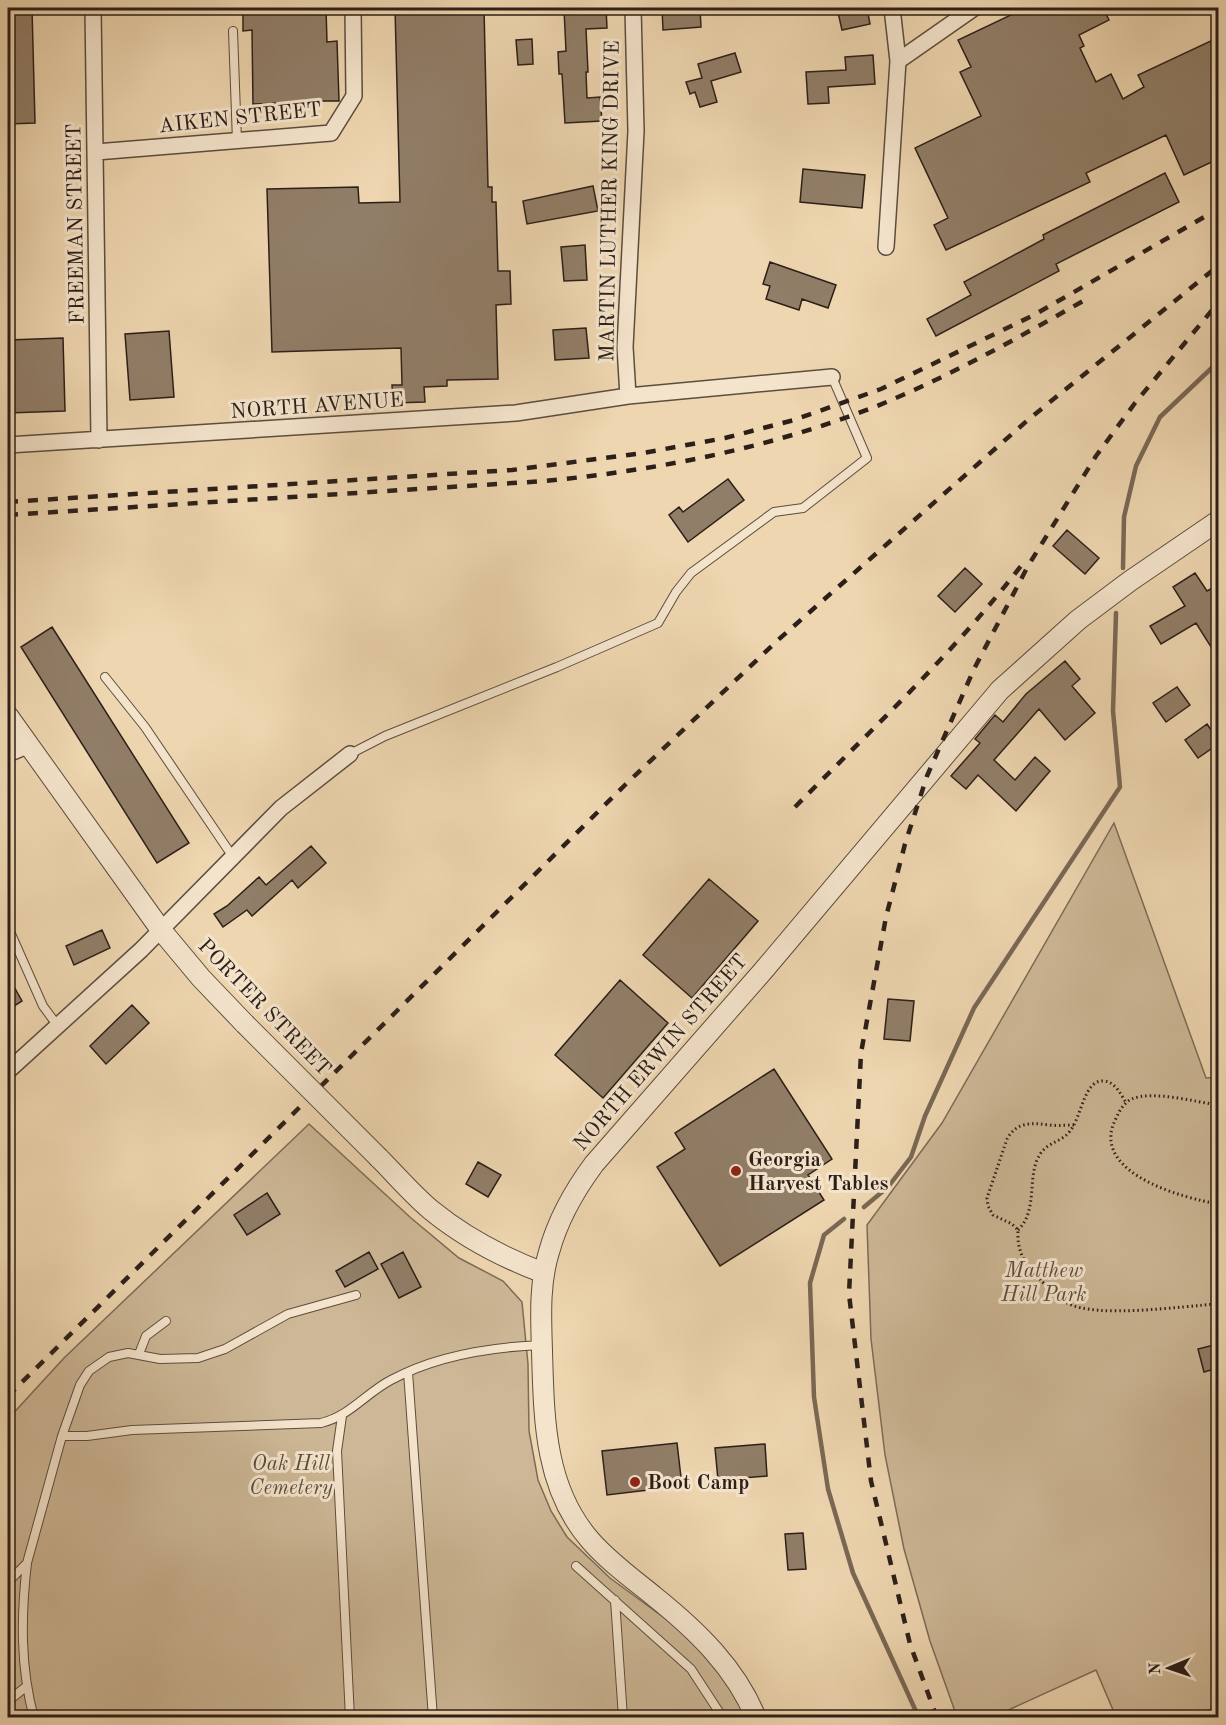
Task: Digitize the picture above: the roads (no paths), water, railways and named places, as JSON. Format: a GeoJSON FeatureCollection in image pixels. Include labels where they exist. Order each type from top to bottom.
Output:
{"type":"FeatureCollection","features":[{"type":"Feature","properties":{"kind":"street","name":"FREEMAN STREET"},"geometry":{"type":"LineString","coordinates":[[93,8],[99,440]]}},
{"type":"Feature","properties":{"kind":"street","name":"AIKEN STREET"},"geometry":{"type":"LineString","coordinates":[[96,152],[331,133],[354,96],[353,8]]}},
{"type":"Feature","properties":{"kind":"street","name":"MARTIN LUTHER KING DRIVE"},"geometry":{"type":"LineString","coordinates":[[628,396],[625,347],[636,121],[633,8]]}},
{"type":"Feature","properties":{"kind":"street"},"geometry":{"type":"LineString","coordinates":[[886,248],[898,61],[892,8]]}},
{"type":"Feature","properties":{"kind":"street"},"geometry":{"type":"LineString","coordinates":[[898,61],[974,8]]}},
{"type":"Feature","properties":{"kind":"street","name":"NORTH AVENUE"},"geometry":{"type":"LineString","coordinates":[[8,445],[516,413],[628,396],[832,377]]}},
{"type":"Feature","properties":{"kind":"street","name":"NORTH ERWIN STREET"},"geometry":{"type":"LineString","coordinates":[[756,1718],[740,1687],[709,1645],[683,1620],[597,1548],[571,1514],[556,1480],[550,1462],[545,1424],[542,1345],[544,1273],[548,1253],[563,1214],[572,1196],[594,1164],[764,970],[1000,690],[1078,620],[1130,581],[1218,521]]}},
{"type":"Feature","properties":{"kind":"street","name":"PORTER STREET"},"geometry":{"type":"LineString","coordinates":[[8,716],[161,930],[201,978],[245,1024],[412,1193],[448,1222],[492,1249],[519,1264],[544,1273]]}},
{"type":"Feature","properties":{"kind":"street"},"geometry":{"type":"LineString","coordinates":[[8,754],[29,745]]}},
{"type":"Feature","properties":{"kind":"street"},"geometry":{"type":"LineString","coordinates":[[8,1071],[161,930],[281,808],[350,754]]}},
{"type":"Feature","properties":{"kind":"lane"},"geometry":{"type":"LineString","coordinates":[[233,31],[237,141]]}},
{"type":"Feature","properties":{"kind":"lane"},"geometry":{"type":"LineString","coordinates":[[350,754],[385,736],[557,668],[658,623],[676,592],[691,573],[774,512],[803,508],[867,458],[832,377]]}},
{"type":"Feature","properties":{"kind":"lane"},"geometry":{"type":"LineString","coordinates":[[105,677],[145,727],[233,857]]}},
{"type":"Feature","properties":{"kind":"lane"},"geometry":{"type":"LineString","coordinates":[[8,927],[44,1006],[57,1025]]}},
{"type":"Feature","properties":{"kind":"lane"},"geometry":{"type":"LineString","coordinates":[[34,1718],[27,1686],[22,1634],[22,1599],[27,1563],[62,1436],[80,1385],[89,1371],[109,1357],[128,1353],[160,1359],[198,1358],[225,1349],[288,1314],[356,1295]]}},
{"type":"Feature","properties":{"kind":"lane"},"geometry":{"type":"LineString","coordinates":[[139,1354],[146,1336],[166,1321]]}},
{"type":"Feature","properties":{"kind":"lane"},"geometry":{"type":"LineString","coordinates":[[62,1436],[87,1436],[132,1430],[321,1423],[342,1416],[378,1388],[408,1372],[452,1357],[493,1348],[542,1345]]}},
{"type":"Feature","properties":{"kind":"lane"},"geometry":{"type":"LineString","coordinates":[[408,1372],[433,1718]]}},
{"type":"Feature","properties":{"kind":"lane"},"geometry":{"type":"LineString","coordinates":[[342,1416],[337,1451],[350,1718]]}},
{"type":"Feature","properties":{"kind":"lane"},"geometry":{"type":"LineString","coordinates":[[8,1582],[27,1563]]}},
{"type":"Feature","properties":{"kind":"lane"},"geometry":{"type":"LineString","coordinates":[[576,1566],[692,1669],[723,1718]]}},
{"type":"Feature","properties":{"kind":"lane"},"geometry":{"type":"LineString","coordinates":[[615,1600],[623,1718]]}},
{"type":"Feature","properties":{"kind":"lane"},"geometry":{"type":"LineString","coordinates":[[8,1701],[27,1686]]}},
{"type":"Feature","properties":{"kind":"waterway"},"geometry":{"type":"LineString","coordinates":[[1123,568],[1124,517],[1136,466],[1160,417],[1218,362]]}},
{"type":"Feature","properties":{"kind":"waterway"},"geometry":{"type":"LineString","coordinates":[[864,1207],[888,1187],[911,1157],[925,1116],[974,1008],[1120,787],[1113,711],[1116,613]]}},
{"type":"Feature","properties":{"kind":"waterway"},"geometry":{"type":"LineString","coordinates":[[844,1219],[824,1235],[810,1283],[814,1397],[828,1489],[853,1573],[919,1718]]}},
{"type":"Feature","properties":{"kind":"railway"},"geometry":{"type":"LineString","coordinates":[[8,502],[512,470],[643,453],[725,438],[794,420],[881,389],[1034,315],[1218,209]]}},
{"type":"Feature","properties":{"kind":"railway"},"geometry":{"type":"LineString","coordinates":[[8,1396],[625,785],[778,640],[1029,419],[1218,266]]}},
{"type":"Feature","properties":{"kind":"railway"},"geometry":{"type":"LineString","coordinates":[[8,515],[545,481],[672,464],[796,434],[877,406],[956,370],[1083,301]]}},
{"type":"Feature","properties":{"kind":"railway"},"geometry":{"type":"LineString","coordinates":[[937,1718],[910,1644],[871,1481],[849,1294],[861,1053],[886,917],[905,844],[927,776],[974,669],[1028,566],[1096,456],[1135,403],[1218,303]]}},
{"type":"Feature","properties":{"kind":"railway"},"geometry":{"type":"LineString","coordinates":[[795,807],[942,658],[1024,562]]}},
{"type":"Feature","properties":{"kind":"place","name":"Georgia Harvest Tables"},"geometry":{"type":"Point","coordinates":[736,1171]}},
{"type":"Feature","properties":{"kind":"place","name":"Boot Camp"},"geometry":{"type":"Point","coordinates":[635,1482]}},
{"type":"Feature","properties":{"kind":"park label","name":"Matthew Hill Park"},"geometry":{"type":"Point","coordinates":[1044,1282]}},
{"type":"Feature","properties":{"kind":"park label","name":"Oak Hill Cemetery"},"geometry":{"type":"Point","coordinates":[291,1475]}}]}
